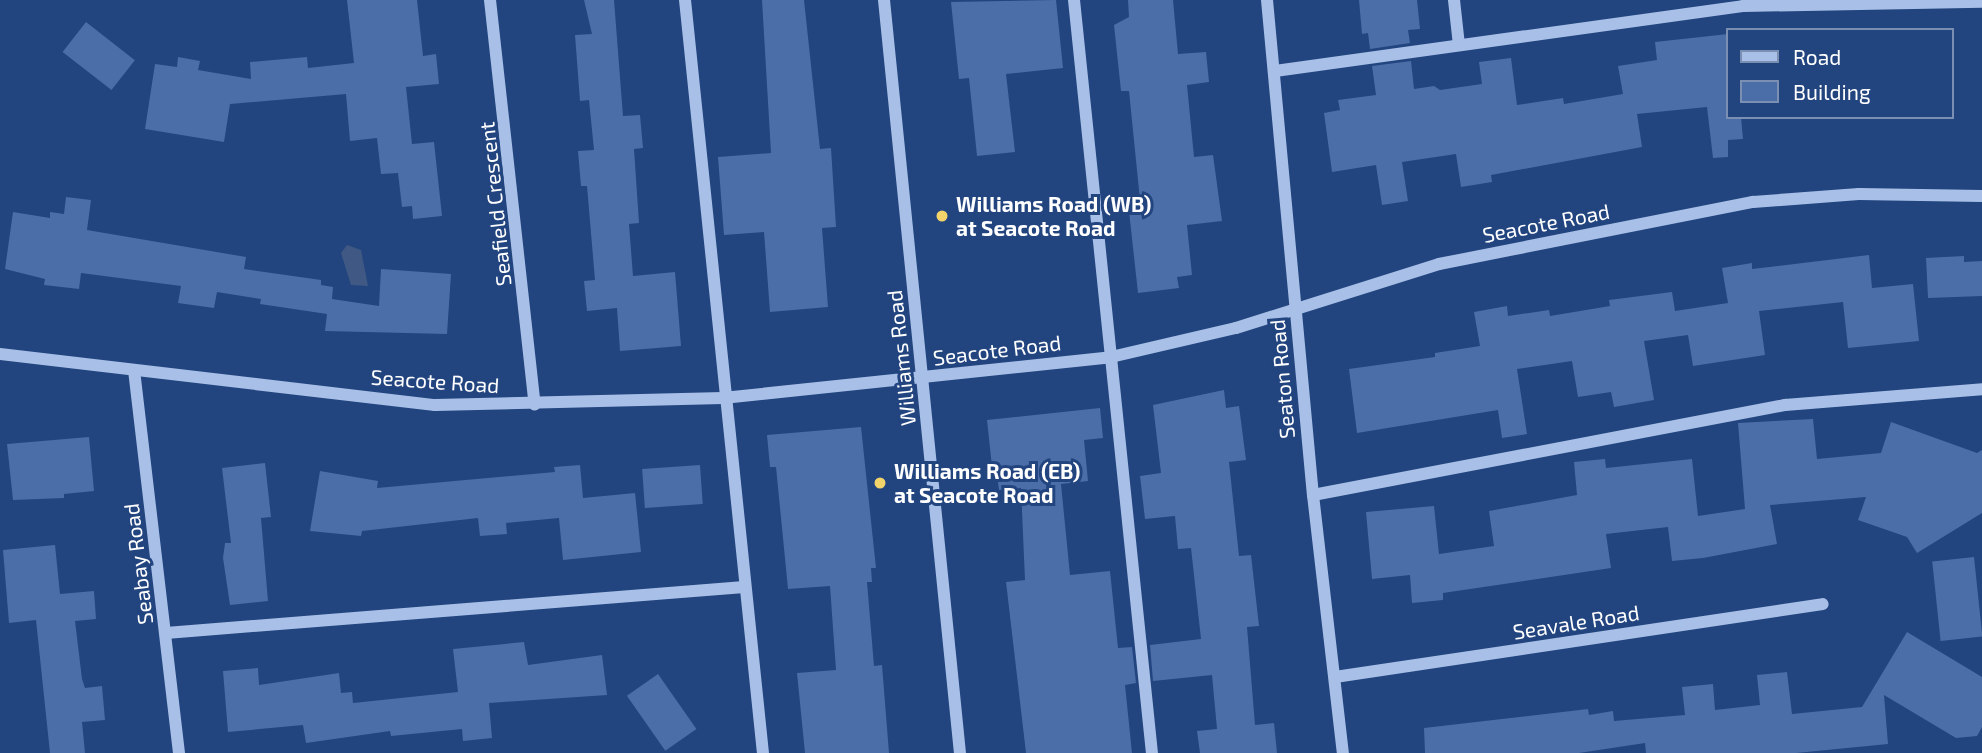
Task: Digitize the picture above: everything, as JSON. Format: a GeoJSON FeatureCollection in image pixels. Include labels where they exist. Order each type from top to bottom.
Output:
{"type":"FeatureCollection","features":[{"type":"Feature","properties":{"kind":"street","name":"Seafield Crescent"},"geometry":{"type":"LineString","coordinates":[[490,0],[535,405]]}},
{"type":"Feature","properties":{"kind":"street"},"geometry":{"type":"LineString","coordinates":[[685,0],[723,398],[763,753]]}},
{"type":"Feature","properties":{"kind":"street","name":"Williams Road"},"geometry":{"type":"LineString","coordinates":[[884,0],[960,753]]}},
{"type":"Feature","properties":{"kind":"street"},"geometry":{"type":"LineString","coordinates":[[1074,0],[1152,753]]}},
{"type":"Feature","properties":{"kind":"street","name":"Seaton Road"},"geometry":{"type":"LineString","coordinates":[[1267,0],[1313,495],[1343,753]]}},
{"type":"Feature","properties":{"kind":"street"},"geometry":{"type":"LineString","coordinates":[[1454,0],[1459,45]]}},
{"type":"Feature","properties":{"kind":"street"},"geometry":{"type":"LineString","coordinates":[[1275,71],[1743,6],[1982,2]]}},
{"type":"Feature","properties":{"kind":"street","name":"Seacote Road"},"geometry":{"type":"LineString","coordinates":[[0,354],[435,405],[535,405],[723,398],[923,379],[1111,357],[1236,328],[1439,264],[1753,202],[1859,194],[1982,196]]}},
{"type":"Feature","properties":{"kind":"street","name":"Seabay Road"},"geometry":{"type":"LineString","coordinates":[[134,370],[179,753]]}},
{"type":"Feature","properties":{"kind":"street"},"geometry":{"type":"LineString","coordinates":[[1313,495],[1785,405],[1982,389]]}},
{"type":"Feature","properties":{"kind":"street"},"geometry":{"type":"LineString","coordinates":[[166,633],[744,587]]}},
{"type":"Feature","properties":{"kind":"street","name":"Seavale Road"},"geometry":{"type":"LineString","coordinates":[[1335,677],[1823,604]]}},
{"type":"Feature","properties":{"kind":"water"},"geometry":{"type":"Polygon","coordinates":[[[347,245],[361,250],[368,286],[351,285],[341,253],[347,245]]]}},
{"type":"Feature","properties":{"kind":"building"},"geometry":{"type":"Polygon","coordinates":[[[347,0],[417,0],[423,56],[436,54],[439,84],[406,87],[412,144],[434,142],[442,216],[413,219],[412,206],[402,207],[398,173],[381,174],[377,138],[350,141],[346,94],[230,104],[224,142],[145,129],[155,64],[177,67],[178,57],[200,61],[198,70],[251,79],[250,62],[307,57],[308,68],[354,63],[347,0]]]}},
{"type":"Feature","properties":{"kind":"building"},"geometry":{"type":"Polygon","coordinates":[[[584,0],[614,0],[623,116],[640,115],[643,148],[634,149],[639,223],[629,224],[633,276],[675,272],[681,346],[620,351],[617,308],[587,311],[584,281],[595,280],[587,186],[581,186],[578,151],[594,150],[589,100],[580,101],[575,35],[592,34],[584,0]]]}},
{"type":"Feature","properties":{"kind":"building"},"geometry":{"type":"Polygon","coordinates":[[[762,0],[804,0],[820,149],[831,148],[836,227],[822,228],[828,307],[770,312],[764,232],[724,235],[718,157],[771,153],[762,0]]]}},
{"type":"Feature","properties":{"kind":"building"},"geometry":{"type":"Polygon","coordinates":[[[1056,0],[1063,68],[1006,74],[1015,152],[977,156],[969,78],[959,79],[951,2],[1056,0]]]}},
{"type":"Feature","properties":{"kind":"building"},"geometry":{"type":"Polygon","coordinates":[[[1128,0],[1173,0],[1178,54],[1206,52],[1209,82],[1187,85],[1194,157],[1213,155],[1222,221],[1187,225],[1192,275],[1177,277],[1179,288],[1138,293],[1128,202],[1140,200],[1129,91],[1121,91],[1114,25],[1129,17],[1128,0]]]}},
{"type":"Feature","properties":{"kind":"building"},"geometry":{"type":"Polygon","coordinates":[[[1359,0],[1417,0],[1420,29],[1408,30],[1410,43],[1370,49],[1368,33],[1362,34],[1359,0]]]}},
{"type":"Feature","properties":{"kind":"building"},"geometry":{"type":"Polygon","coordinates":[[[86,22],[135,60],[111,90],[63,52],[86,22]]]}},
{"type":"Feature","properties":{"kind":"building"},"geometry":{"type":"Polygon","coordinates":[[[1727,34],[1727,119],[1741,119],[1743,139],[1728,140],[1728,157],[1713,158],[1707,107],[1637,114],[1642,147],[1491,175],[1492,182],[1461,187],[1456,154],[1402,162],[1408,201],[1382,205],[1376,165],[1332,172],[1324,113],[1340,110],[1338,100],[1376,95],[1372,66],[1411,61],[1414,89],[1434,86],[1440,90],[1482,84],[1479,62],[1511,58],[1517,105],[1563,98],[1564,104],[1623,94],[1618,66],[1657,60],[1655,42],[1727,34]]]}},
{"type":"Feature","properties":{"kind":"building"},"geometry":{"type":"Polygon","coordinates":[[[66,197],[91,200],[87,230],[246,257],[244,269],[321,280],[321,285],[333,287],[332,299],[379,306],[381,269],[451,274],[447,334],[325,331],[327,314],[260,304],[261,299],[217,292],[214,308],[178,303],[181,286],[81,273],[79,289],[44,285],[45,279],[5,269],[13,212],[50,218],[50,212],[64,214],[66,197]]]}},
{"type":"Feature","properties":{"kind":"building"},"geometry":{"type":"Polygon","coordinates":[[[1869,255],[1872,288],[1913,284],[1919,341],[1848,348],[1843,302],[1759,311],[1765,355],[1693,366],[1688,335],[1644,341],[1654,400],[1614,407],[1611,392],[1578,397],[1572,361],[1517,369],[1527,434],[1502,438],[1498,410],[1357,433],[1349,369],[1435,357],[1435,353],[1480,346],[1474,312],[1507,306],[1508,316],[1549,310],[1550,316],[1610,306],[1609,300],[1672,292],[1675,311],[1728,303],[1722,268],[1752,263],[1752,269],[1869,255]]]}},
{"type":"Feature","properties":{"kind":"building"},"geometry":{"type":"Polygon","coordinates":[[[1964,256],[1964,262],[1982,261],[1982,296],[1928,298],[1926,258],[1964,256]]]}},
{"type":"Feature","properties":{"kind":"building"},"geometry":{"type":"Polygon","coordinates":[[[1224,390],[1226,408],[1239,406],[1246,460],[1229,462],[1239,556],[1251,555],[1259,626],[1247,627],[1255,725],[1274,723],[1277,753],[1200,753],[1197,731],[1217,729],[1212,675],[1153,681],[1150,645],[1201,639],[1191,548],[1178,549],[1175,516],[1145,519],[1140,476],[1161,473],[1153,405],[1224,390]]]}},
{"type":"Feature","properties":{"kind":"building"},"geometry":{"type":"Polygon","coordinates":[[[1100,408],[1103,438],[1084,440],[1088,481],[1061,484],[1070,575],[1110,571],[1118,648],[1132,647],[1136,683],[1125,685],[1132,753],[1026,753],[1006,582],[1025,580],[1021,488],[999,490],[997,475],[993,476],[987,420],[1100,408]]]}},
{"type":"Feature","properties":{"kind":"building"},"geometry":{"type":"Polygon","coordinates":[[[1813,419],[1817,459],[1881,453],[1891,422],[1977,453],[1982,450],[1982,513],[1917,553],[1907,537],[1858,520],[1866,497],[1770,505],[1777,544],[1703,558],[1672,561],[1668,527],[1606,534],[1611,568],[1443,593],[1443,600],[1412,603],[1410,575],[1372,579],[1366,512],[1434,506],[1439,554],[1494,546],[1489,511],[1577,495],[1574,462],[1605,459],[1606,468],[1692,459],[1698,516],[1745,509],[1738,423],[1813,419]]]}},
{"type":"Feature","properties":{"kind":"building"},"geometry":{"type":"Polygon","coordinates":[[[861,427],[876,568],[871,568],[872,582],[867,582],[874,666],[882,665],[889,753],[805,753],[797,673],[836,670],[830,586],[788,589],[776,467],[770,467],[767,435],[861,427]]]}},
{"type":"Feature","properties":{"kind":"building"},"geometry":{"type":"Polygon","coordinates":[[[89,437],[94,491],[64,494],[64,498],[13,500],[7,444],[89,437]]]}},
{"type":"Feature","properties":{"kind":"building"},"geometry":{"type":"Polygon","coordinates":[[[265,463],[271,517],[261,518],[268,601],[230,605],[223,558],[225,543],[231,543],[222,468],[265,463]]]}},
{"type":"Feature","properties":{"kind":"building"},"geometry":{"type":"Polygon","coordinates":[[[580,465],[583,498],[635,493],[641,552],[563,560],[559,518],[506,523],[507,534],[480,536],[478,518],[362,531],[361,536],[310,531],[320,471],[378,481],[377,488],[555,472],[554,467],[580,465]]]}},
{"type":"Feature","properties":{"kind":"building"},"geometry":{"type":"Polygon","coordinates":[[[700,465],[703,504],[645,508],[642,469],[700,465]]]}},
{"type":"Feature","properties":{"kind":"building"},"geometry":{"type":"Polygon","coordinates":[[[55,545],[60,594],[94,591],[96,619],[75,621],[82,679],[85,688],[102,686],[105,720],[82,722],[85,753],[50,753],[36,620],[9,623],[3,550],[55,545]]]}},
{"type":"Feature","properties":{"kind":"building"},"geometry":{"type":"Polygon","coordinates":[[[1974,557],[1982,637],[1941,641],[1932,561],[1974,557]]]}},
{"type":"Feature","properties":{"kind":"building"},"geometry":{"type":"Polygon","coordinates":[[[1907,632],[1982,677],[1982,727],[1977,736],[1956,738],[1884,695],[1888,744],[1796,753],[1646,753],[1645,743],[1579,753],[1425,753],[1424,728],[1588,709],[1589,715],[1613,711],[1614,721],[1685,715],[1682,687],[1713,684],[1715,710],[1760,705],[1757,675],[1787,672],[1792,714],[1862,707],[1907,632]]]}},
{"type":"Feature","properties":{"kind":"building"},"geometry":{"type":"Polygon","coordinates":[[[524,642],[528,665],[602,655],[607,695],[489,703],[492,738],[463,741],[462,729],[391,736],[390,731],[306,743],[303,725],[228,732],[223,671],[258,668],[259,685],[339,673],[341,693],[352,692],[353,703],[458,692],[453,649],[524,642]]]}},
{"type":"Feature","properties":{"kind":"building"},"geometry":{"type":"Polygon","coordinates":[[[658,674],[696,729],[665,751],[627,696],[658,674]]]}},
{"type":"Feature","properties":{"kind":"place","name":"Williams Road (WB) at Seacote Road"},"geometry":{"type":"Point","coordinates":[942,216]}},
{"type":"Feature","properties":{"kind":"place","name":"Williams Road (EB) at Seacote Road"},"geometry":{"type":"Point","coordinates":[880,483]}}]}
